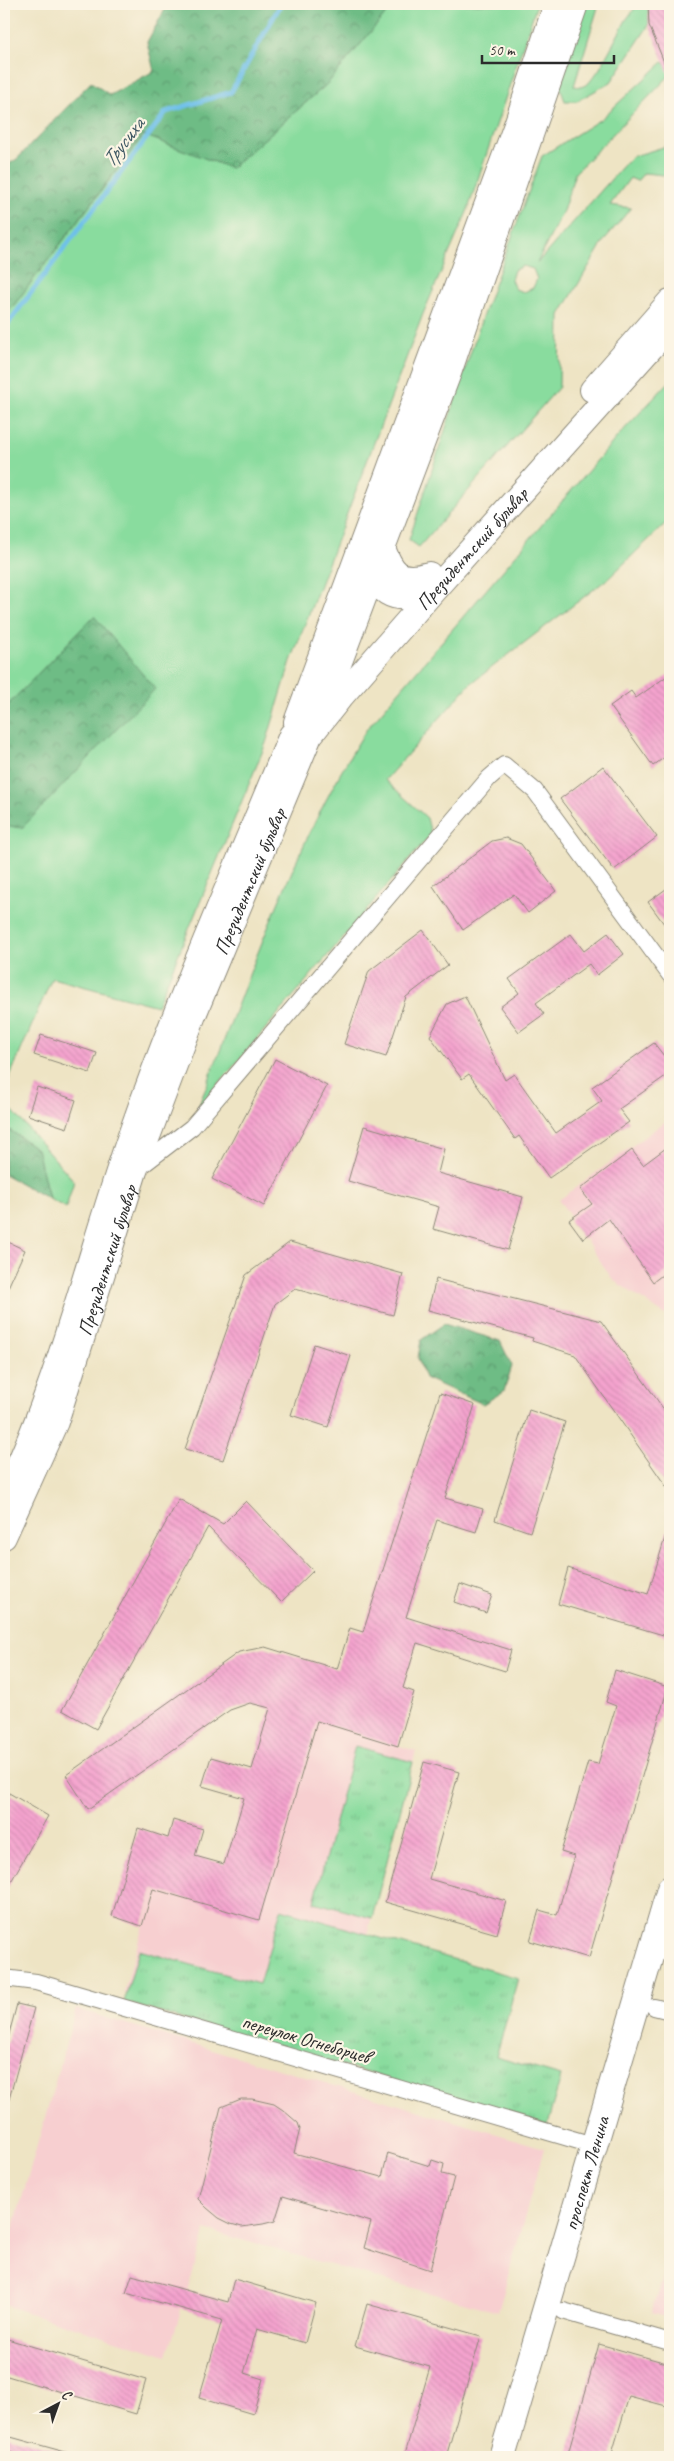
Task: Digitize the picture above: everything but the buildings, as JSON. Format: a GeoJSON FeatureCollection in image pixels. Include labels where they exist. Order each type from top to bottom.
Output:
{"type":"FeatureCollection","features":[{"type":"Feature","properties":{"kind":"main road"},"geometry":{"type":"LineString","coordinates":[[301,736],[372,544],[556,4]]}},
{"type":"Feature","properties":{"kind":"main road"},"geometry":{"type":"LineString","coordinates":[[301,736],[331,687],[372,576],[372,544],[450,373],[576,4]]}},
{"type":"Feature","properties":{"kind":"main road","name":"Президентский бульвар"},"geometry":{"type":"LineString","coordinates":[[4,1496],[39,1416],[132,1128],[176,1012],[301,736],[341,697],[433,581],[670,301]]}},
{"type":"Feature","properties":{"kind":"main road","name":"Президентский бульвар"},"geometry":{"type":"LineString","coordinates":[[433,581],[670,328]]}},
{"type":"Feature","properties":{"kind":"main road"},"geometry":{"type":"LineString","coordinates":[[372,544],[395,571],[403,577],[433,581]]}},
{"type":"Feature","properties":{"kind":"main road"},"geometry":{"type":"LineString","coordinates":[[372,576],[378,586],[388,594],[407,598],[418,596],[433,581]]}},
{"type":"Feature","properties":{"kind":"main road","name":"Президентский бульвар"},"geometry":{"type":"LineString","coordinates":[[331,687],[407,598]]}},
{"type":"Feature","properties":{"kind":"main road","name":"Президентский бульвар"},"geometry":{"type":"LineString","coordinates":[[4,1537],[56,1422],[135,1171],[301,736]]}},
{"type":"Feature","properties":{"kind":"main road","name":"проспект Ленина"},"geometry":{"type":"LineString","coordinates":[[653,2000],[670,1889]]}},
{"type":"Feature","properties":{"kind":"main road","name":"проспект Ленина"},"geometry":{"type":"LineString","coordinates":[[502,2457],[545,2342],[603,2148],[670,1950]]}},
{"type":"Feature","properties":{"kind":"main road","name":"проспект Ленина"},"geometry":{"type":"LineString","coordinates":[[519,2457],[545,2342]]}},
{"type":"Feature","properties":{"kind":"street"},"geometry":{"type":"LineString","coordinates":[[135,1171],[192,1127],[489,778],[504,765],[535,791],[670,975]]}},
{"type":"Feature","properties":{"kind":"street","name":"переулок Огнеборцев"},"geometry":{"type":"LineString","coordinates":[[4,1978],[28,1980],[603,2148]]}},
{"type":"Feature","properties":{"kind":"street"},"geometry":{"type":"LineString","coordinates":[[555,2309],[670,2342]]}},
{"type":"Feature","properties":{"kind":"shaded area"},"geometry":{"type":"Polygon","coordinates":[[[670,1118],[670,1318],[613,1280],[559,1200],[670,1118]]]}},
{"type":"Feature","properties":{"kind":"shaded area"},"geometry":{"type":"Polygon","coordinates":[[[300,1716],[416,1751],[335,2054],[124,1992],[173,1820],[203,1829],[195,1856],[224,1864],[244,1798],[202,1786],[211,1757],[252,1769],[300,1716]]]}},
{"type":"Feature","properties":{"kind":"shaded area"},"geometry":{"type":"Polygon","coordinates":[[[76,2009],[544,2148],[498,2312],[206,2230],[167,2356],[4,2305],[4,2261],[76,2009]]]}},
{"type":"Feature","properties":{"kind":"shaded area"},"geometry":{"type":"Polygon","coordinates":[[[670,2256],[670,2318],[652,2313],[670,2256]]]}},
{"type":"Feature","properties":{"kind":"green space"},"geometry":{"type":"Polygon","coordinates":[[[168,4],[394,4],[327,84],[231,168],[143,135],[4,318],[4,167],[17,159],[91,82],[110,95],[154,71],[147,42],[168,4]]]}},
{"type":"Feature","properties":{"kind":"green space"},"geometry":{"type":"Polygon","coordinates":[[[394,4],[537,4],[467,212],[423,314],[291,661],[266,743],[157,1006],[52,978],[4,1090],[4,825],[22,828],[94,616],[4,709],[4,318],[144,135],[231,168],[327,84],[394,4]]]}},
{"type":"Feature","properties":{"kind":"green space"},"geometry":{"type":"Polygon","coordinates":[[[585,4],[599,4],[574,86],[581,87],[588,84],[599,70],[626,20],[638,4],[648,4],[649,25],[611,82],[577,101],[565,101],[558,82],[585,4]]]}},
{"type":"Feature","properties":{"kind":"green space"},"geometry":{"type":"Polygon","coordinates":[[[663,62],[670,70],[670,75],[575,173],[563,211],[537,263],[631,157],[670,145],[670,170],[664,175],[644,173],[637,181],[630,178],[610,205],[631,208],[605,239],[560,315],[559,387],[419,547],[409,540],[484,312],[542,156],[601,119],[663,62]],[[523,266],[514,270],[511,280],[515,289],[524,292],[533,288],[537,279],[533,269],[523,266]]]}},
{"type":"Feature","properties":{"kind":"green space"},"geometry":{"type":"Polygon","coordinates":[[[670,381],[670,519],[610,577],[469,685],[385,780],[427,818],[431,834],[198,1108],[273,914],[316,820],[366,730],[618,436],[670,381]]]}},
{"type":"Feature","properties":{"kind":"green space"},"geometry":{"type":"Polygon","coordinates":[[[94,616],[155,689],[22,828],[4,825],[4,709],[94,616]]]}},
{"type":"Feature","properties":{"kind":"green space"},"geometry":{"type":"Polygon","coordinates":[[[4,1101],[74,1181],[66,1208],[49,1199],[37,1149],[4,1126],[4,1101]]]}},
{"type":"Feature","properties":{"kind":"green space"},"geometry":{"type":"Polygon","coordinates":[[[4,1126],[37,1149],[49,1199],[4,1174],[4,1126]]]}},
{"type":"Feature","properties":{"kind":"green space"},"geometry":{"type":"Polygon","coordinates":[[[444,1324],[500,1341],[512,1366],[504,1391],[483,1404],[425,1378],[418,1358],[421,1340],[444,1324]]]}},
{"type":"Feature","properties":{"kind":"green space"},"geometry":{"type":"Polygon","coordinates":[[[355,1746],[413,1762],[372,1918],[314,1902],[355,1746]]]}},
{"type":"Feature","properties":{"kind":"green space"},"geometry":{"type":"Polygon","coordinates":[[[281,1909],[518,1978],[496,2057],[561,2076],[547,2125],[124,2002],[139,1950],[259,1984],[281,1909]]]}},
{"type":"Feature","properties":{"kind":"waterway","name":"Трусиха"},"geometry":{"type":"LineString","coordinates":[[4,329],[166,112],[231,92],[281,4]]}}]}
